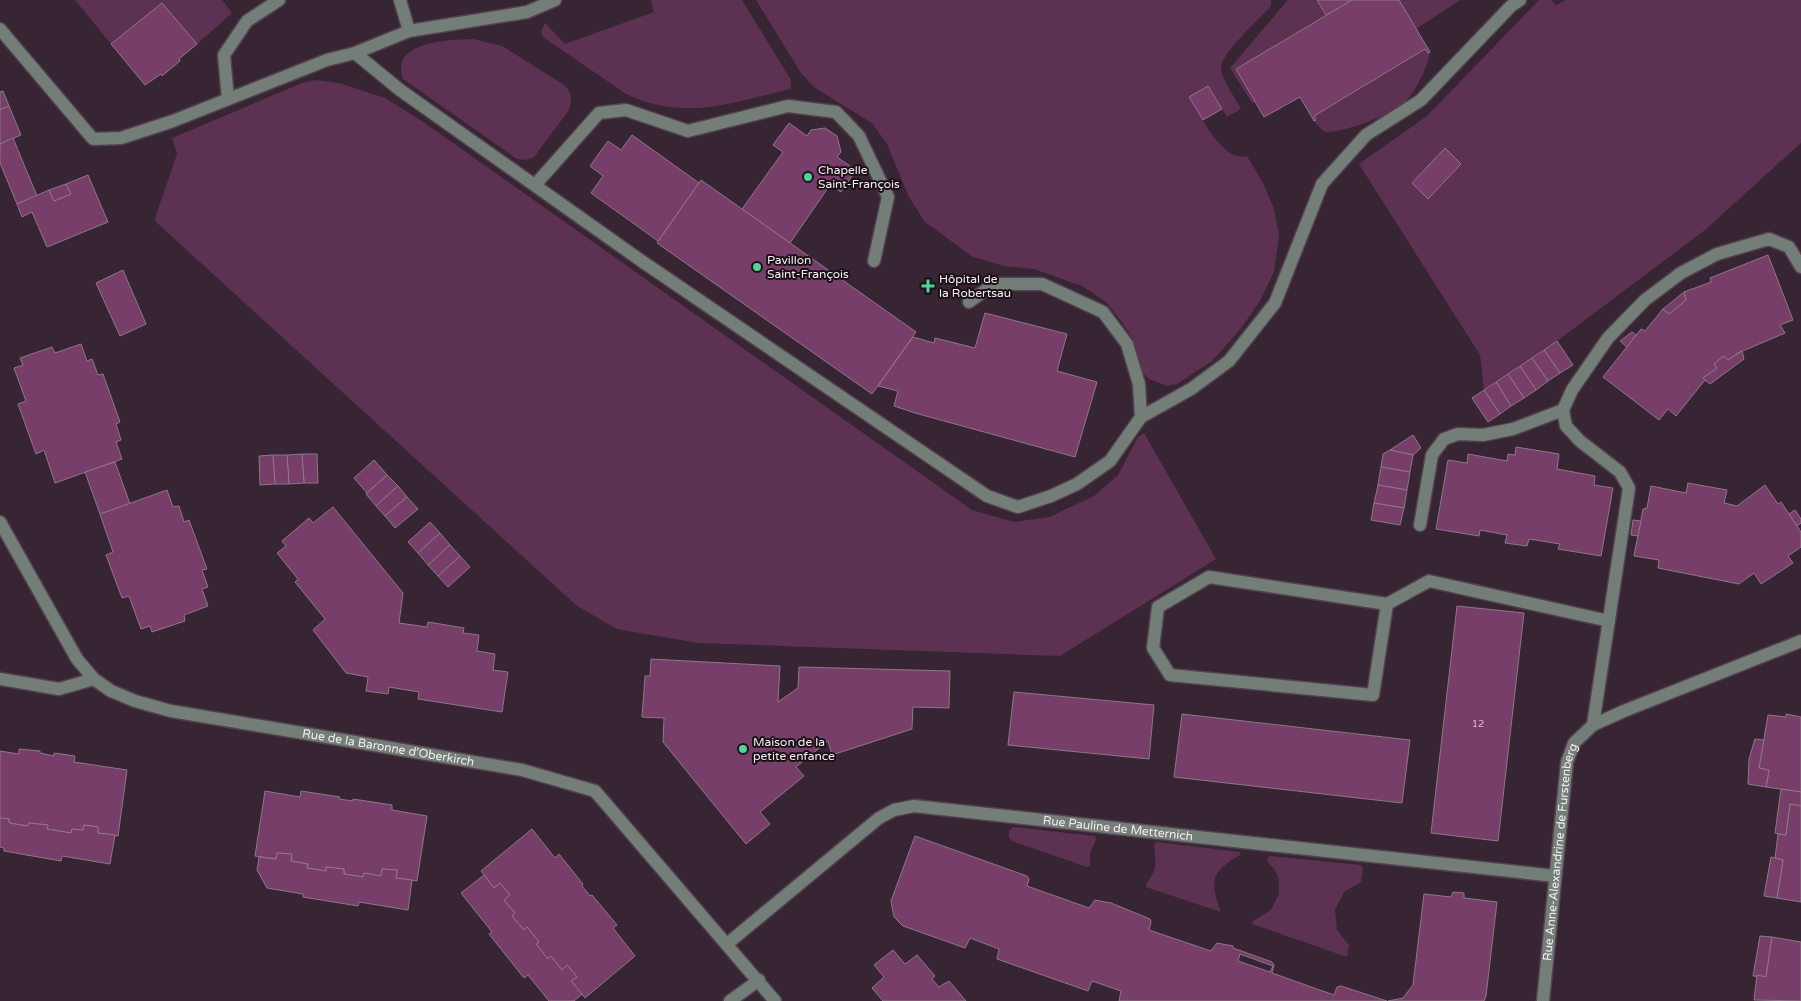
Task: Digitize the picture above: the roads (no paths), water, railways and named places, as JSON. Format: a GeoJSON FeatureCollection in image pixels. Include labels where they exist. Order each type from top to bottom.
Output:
{"type":"FeatureCollection","features":[{"type":"Feature","properties":{"kind":"street"},"geometry":{"type":"LineString","coordinates":[[228,99],[224,55],[247,21],[279,0]]}},
{"type":"Feature","properties":{"kind":"street"},"geometry":{"type":"LineString","coordinates":[[400,0],[409,31]]}},
{"type":"Feature","properties":{"kind":"street"},"geometry":{"type":"LineString","coordinates":[[0,29],[93,139],[121,138],[173,121],[327,60],[356,54],[409,31],[527,12],[555,0]]}},
{"type":"Feature","properties":{"kind":"street"},"geometry":{"type":"LineString","coordinates":[[356,54],[400,90],[651,267],[986,496],[1018,507],[1051,496],[1077,484],[1110,460],[1141,417],[1191,389],[1229,361],[1275,303],[1322,184],[1366,135],[1421,100],[1511,6],[1520,0]]}},
{"type":"Feature","properties":{"kind":"street"},"geometry":{"type":"LineString","coordinates":[[535,185],[599,113],[626,110],[688,131],[788,106],[836,112],[859,136],[888,198],[874,261]]}},
{"type":"Feature","properties":{"kind":"street"},"geometry":{"type":"LineString","coordinates":[[1593,725],[1629,488],[1620,472],[1580,441],[1566,426],[1563,410],[1572,390],[1608,338],[1645,300],[1681,273],[1717,254],[1769,239],[1789,247],[1801,267]]}},
{"type":"Feature","properties":{"kind":"street"},"geometry":{"type":"LineString","coordinates":[[969,302],[994,284],[1042,284],[1103,312],[1127,344],[1139,384],[1141,417]]}},
{"type":"Feature","properties":{"kind":"street"},"geometry":{"type":"LineString","coordinates":[[1420,525],[1432,455],[1444,439],[1458,434],[1483,434],[1512,429],[1563,410]]}},
{"type":"Feature","properties":{"kind":"street","name":"Rue de la Baronne d'Oberkirch"},"geometry":{"type":"LineString","coordinates":[[0,522],[77,659],[94,679],[111,691],[127,698],[171,711],[522,770],[595,791],[759,980],[775,1001]]}},
{"type":"Feature","properties":{"kind":"street"},"geometry":{"type":"LineString","coordinates":[[1387,604],[1373,695],[1170,675],[1154,648],[1158,607],[1209,577],[1387,604],[1429,581],[1609,621]]}},
{"type":"Feature","properties":{"kind":"street","name":"Rue Anne-Alexandrine de Furstenberg"},"geometry":{"type":"LineString","coordinates":[[1543,1001],[1567,762],[1574,743],[1593,725],[1624,710],[1801,642]]}},
{"type":"Feature","properties":{"kind":"street"},"geometry":{"type":"LineString","coordinates":[[0,679],[59,689],[94,679]]}},
{"type":"Feature","properties":{"kind":"street","name":"Rue Pauline de Metternich"},"geometry":{"type":"LineString","coordinates":[[727,944],[879,818],[894,810],[914,806],[1555,876]]}},
{"type":"Feature","properties":{"kind":"street"},"geometry":{"type":"LineString","coordinates":[[730,1001],[759,980]]}},
{"type":"Feature","properties":{"kind":"place","name":"Chapelle Saint-François"},"geometry":{"type":"Point","coordinates":[808,177]}},
{"type":"Feature","properties":{"kind":"place","name":"Pavillon Saint-François"},"geometry":{"type":"Point","coordinates":[757,267]}},
{"type":"Feature","properties":{"kind":"place","name":"Hôpital de la Robertsau"},"geometry":{"type":"Point","coordinates":[928,286]}},
{"type":"Feature","properties":{"kind":"place","name":"Maison de la petite enfance"},"geometry":{"type":"Point","coordinates":[743,749]}}]}
